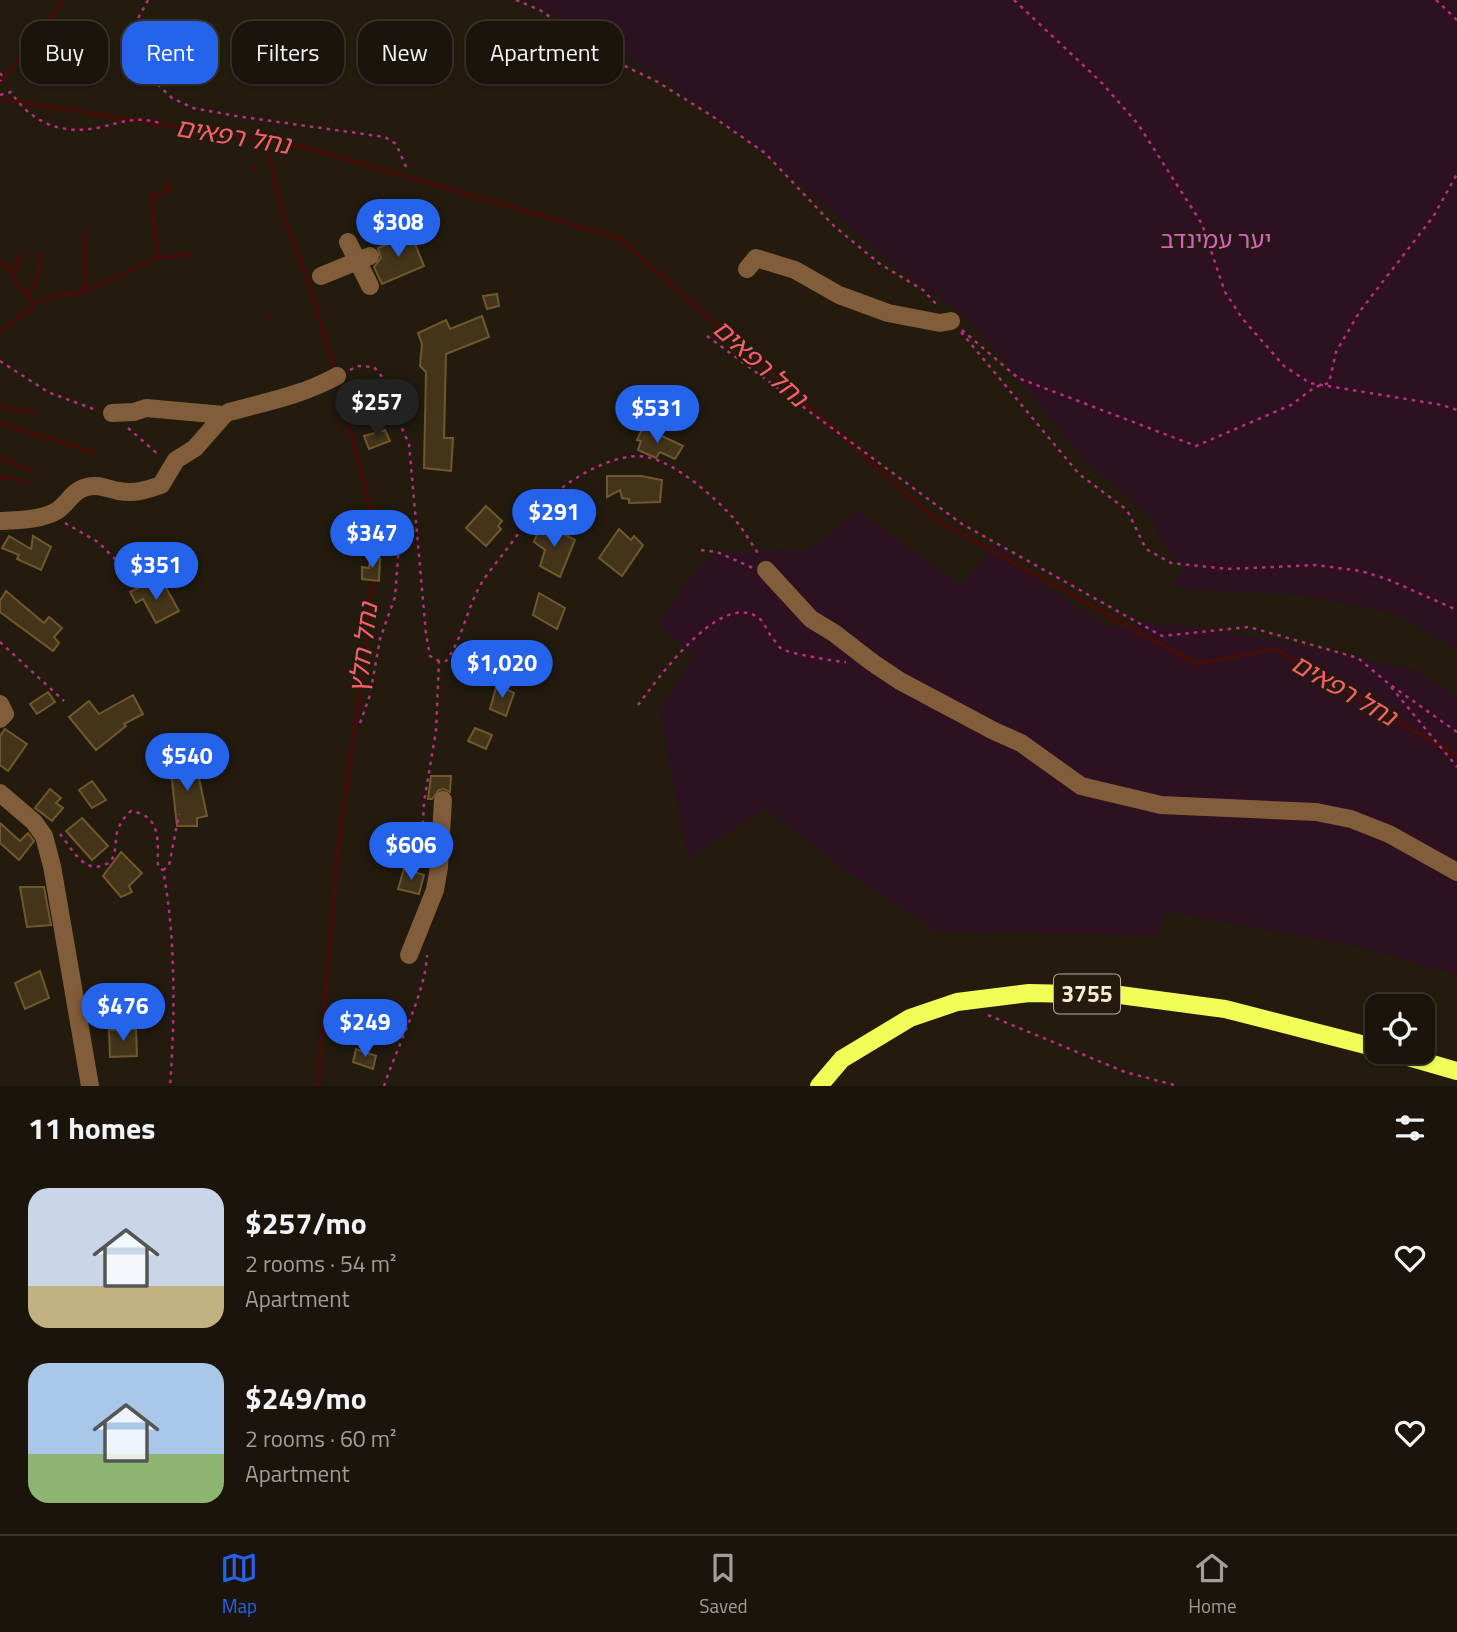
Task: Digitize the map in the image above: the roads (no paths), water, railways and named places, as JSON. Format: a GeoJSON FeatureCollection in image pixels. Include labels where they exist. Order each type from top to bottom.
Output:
{"type":"FeatureCollection","features":[{"type":"Feature","properties":{"kind":"main road","name":"3755"},"geometry":{"type":"LineString","coordinates":[[819,1086],[842,1059],[910,1018],[957,1002],[1029,993],[1120,995],[1225,1009],[1365,1045]]}},
{"type":"Feature","properties":{"kind":"main road"},"geometry":{"type":"LineString","coordinates":[[1433,1064],[1457,1071]]}},
{"type":"Feature","properties":{"kind":"street"},"geometry":{"type":"LineString","coordinates":[[348,242],[364,258],[370,286]]}},
{"type":"Feature","properties":{"kind":"street"},"geometry":{"type":"LineString","coordinates":[[321,276],[364,258]]}},
{"type":"Feature","properties":{"kind":"street"},"geometry":{"type":"LineString","coordinates":[[747,269],[756,258],[795,270],[839,295],[888,313],[940,323],[951,321]]}},
{"type":"Feature","properties":{"kind":"street"},"geometry":{"type":"LineString","coordinates":[[229,412],[285,398],[337,376]]}},
{"type":"Feature","properties":{"kind":"street"},"geometry":{"type":"LineString","coordinates":[[0,522],[31,519],[58,510],[73,493],[83,488],[100,485],[117,491],[138,493],[161,485],[176,460],[195,448],[224,415],[146,408],[134,412],[108,412]]}},
{"type":"Feature","properties":{"kind":"street"},"geometry":{"type":"LineString","coordinates":[[766,570],[811,619],[873,663],[900,681],[1021,743],[1081,786],[1161,805],[1316,812],[1351,819],[1389,834],[1457,873]]}},
{"type":"Feature","properties":{"kind":"street"},"geometry":{"type":"LineString","coordinates":[[0,705],[5,714],[0,719]]}},
{"type":"Feature","properties":{"kind":"street"},"geometry":{"type":"LineString","coordinates":[[0,793],[34,822],[44,836],[52,866],[90,1086]]}},
{"type":"Feature","properties":{"kind":"street"},"geometry":{"type":"LineString","coordinates":[[410,955],[435,890],[443,800]]}},
{"type":"Feature","properties":{"kind":"street"},"geometry":{"type":"LineString","coordinates":[[34,822],[53,825]]}},
{"type":"Feature","properties":{"kind":"waterway","name":"נחל רפאים"},"geometry":{"type":"LineString","coordinates":[[0,83],[64,0]]}},
{"type":"Feature","properties":{"kind":"waterway","name":"נחל רפאים"},"geometry":{"type":"LineString","coordinates":[[0,99],[304,147],[619,238],[935,519],[1197,664],[1275,649],[1457,756]]}},
{"type":"Feature","properties":{"kind":"waterway","name":"נחל חלץ"},"geometry":{"type":"LineString","coordinates":[[266,140],[279,201],[312,293],[335,373]]}},
{"type":"Feature","properties":{"kind":"waterway"},"geometry":{"type":"LineString","coordinates":[[157,258],[152,194],[169,191],[168,181]]}},
{"type":"Feature","properties":{"kind":"waterway"},"geometry":{"type":"LineString","coordinates":[[84,291],[85,233]]}},
{"type":"Feature","properties":{"kind":"waterway"},"geometry":{"type":"LineString","coordinates":[[11,269],[16,272],[20,254]]}},
{"type":"Feature","properties":{"kind":"waterway"},"geometry":{"type":"LineString","coordinates":[[28,295],[37,280],[40,254]]}},
{"type":"Feature","properties":{"kind":"waterway"},"geometry":{"type":"LineString","coordinates":[[0,332],[34,305],[33,303],[55,295],[85,291],[157,258],[189,254]]}},
{"type":"Feature","properties":{"kind":"waterway"},"geometry":{"type":"LineString","coordinates":[[0,262],[10,269],[14,279],[33,303]]}},
{"type":"Feature","properties":{"kind":"waterway"},"geometry":{"type":"LineString","coordinates":[[268,318],[271,321]]}},
{"type":"Feature","properties":{"kind":"waterway","name":"נחל חלץ"},"geometry":{"type":"LineString","coordinates":[[338,381],[377,534],[375,560]]}},
{"type":"Feature","properties":{"kind":"waterway"},"geometry":{"type":"LineString","coordinates":[[0,406],[37,413]]}},
{"type":"Feature","properties":{"kind":"waterway"},"geometry":{"type":"LineString","coordinates":[[0,423],[95,453]]}},
{"type":"Feature","properties":{"kind":"waterway"},"geometry":{"type":"LineString","coordinates":[[0,458],[32,471]]}},
{"type":"Feature","properties":{"kind":"waterway"},"geometry":{"type":"LineString","coordinates":[[0,477],[27,482]]}},
{"type":"Feature","properties":{"kind":"waterway","name":"נחל חלץ"},"geometry":{"type":"LineString","coordinates":[[318,1086],[337,857],[373,576]]}},
{"type":"Feature","properties":{"kind":"park label","name":"יער עמינדב"},"geometry":{"type":"Point","coordinates":[1216,240]}}]}
